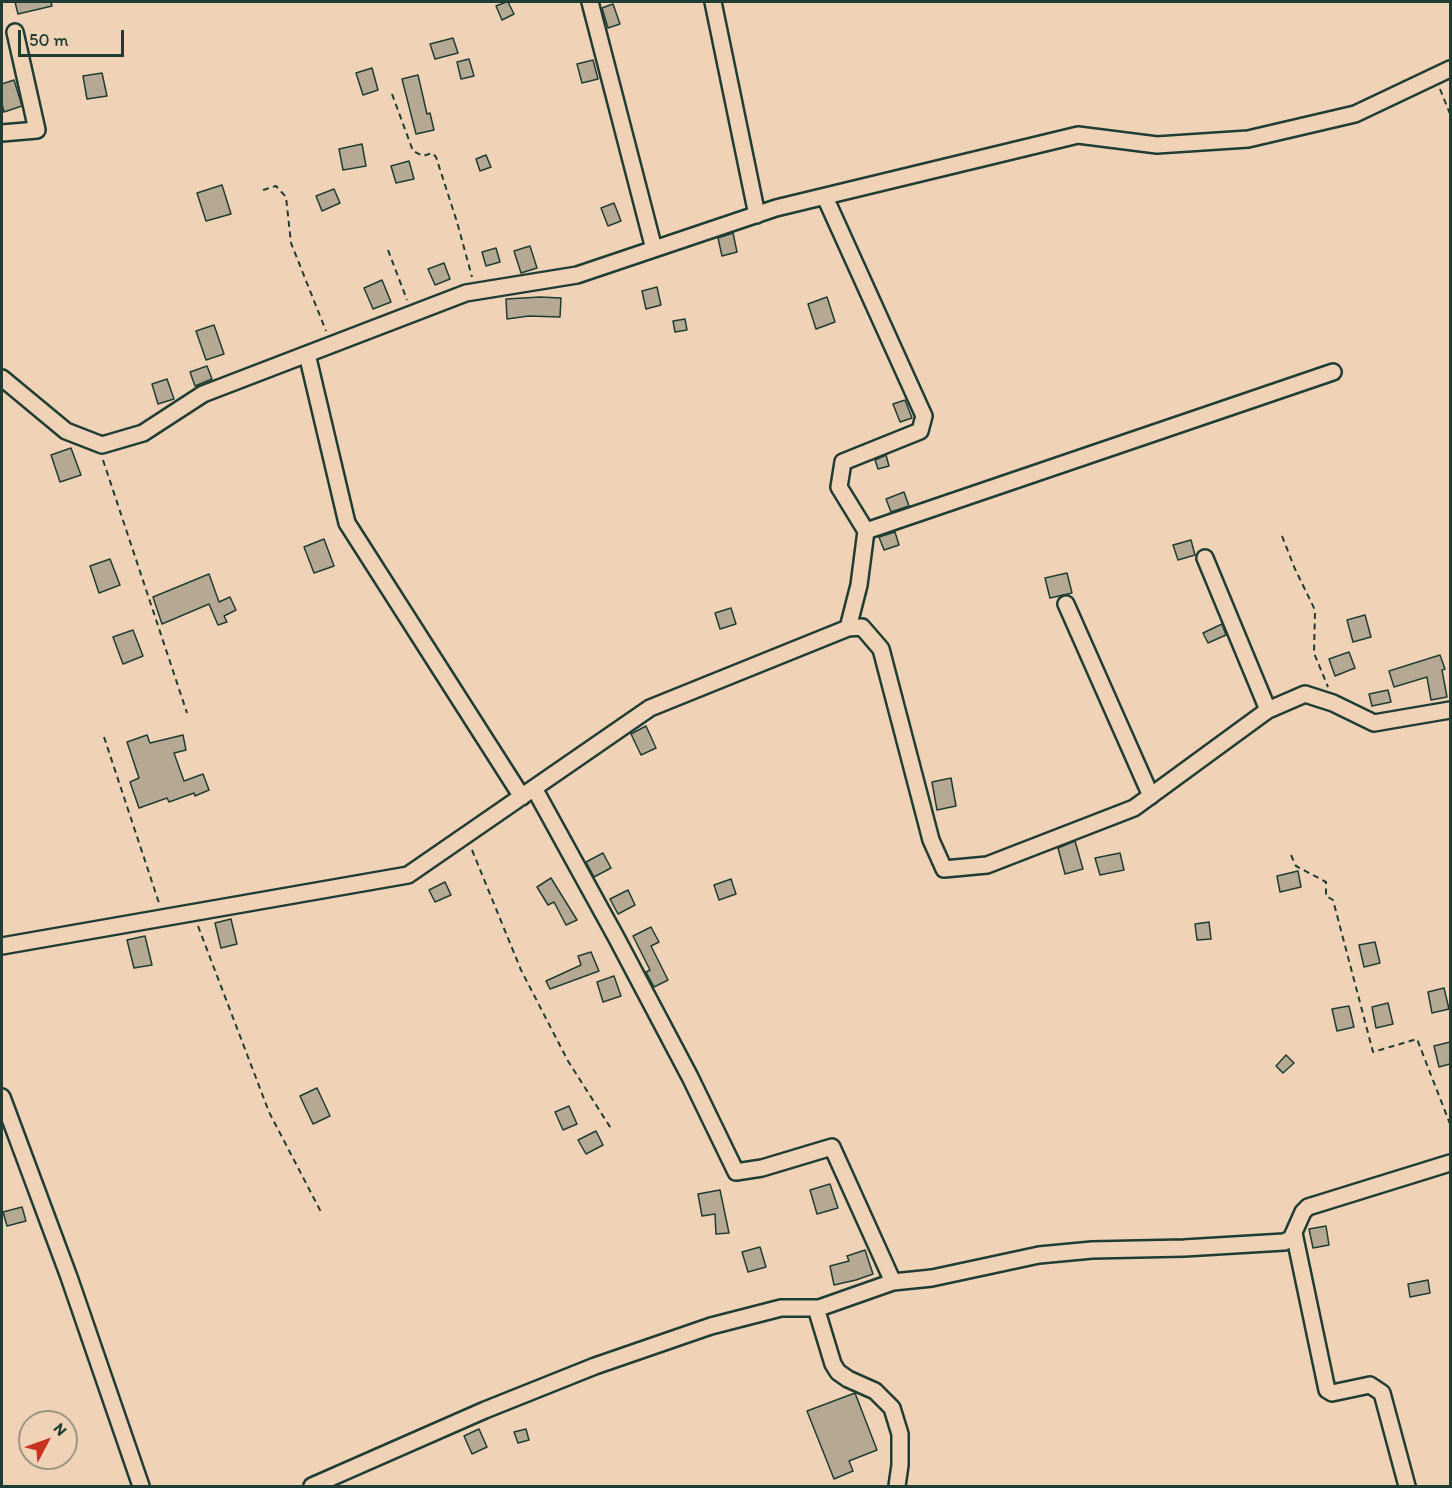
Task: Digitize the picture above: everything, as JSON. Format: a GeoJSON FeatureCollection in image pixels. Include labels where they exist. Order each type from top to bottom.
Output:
{"type":"FeatureCollection","features":[{"type":"Feature","properties":{"kind":"street"},"geometry":{"type":"LineString","coordinates":[[590,2],[654,249]]}},
{"type":"Feature","properties":{"kind":"street"},"geometry":{"type":"LineString","coordinates":[[714,2],[758,214]]}},
{"type":"Feature","properties":{"kind":"street"},"geometry":{"type":"LineString","coordinates":[[2,133],[37,130],[15,32]]}},
{"type":"Feature","properties":{"kind":"street"},"geometry":{"type":"LineString","coordinates":[[2,378],[66,431],[102,445],[143,434],[203,394],[466,293],[576,275],[758,214],[1078,135],[1157,144],[1248,139],[1355,114],[1436,78],[1450,69]]}},
{"type":"Feature","properties":{"kind":"street"},"geometry":{"type":"LineString","coordinates":[[825,196],[924,416],[920,431],[843,462],[839,487],[866,531],[859,585],[848,628]]}},
{"type":"Feature","properties":{"kind":"street"},"geometry":{"type":"LineString","coordinates":[[307,354],[347,523],[528,793],[690,1077],[736,1172],[762,1168],[832,1147],[893,1282]]}},
{"type":"Feature","properties":{"kind":"street"},"geometry":{"type":"LineString","coordinates":[[866,531],[1333,372]]}},
{"type":"Feature","properties":{"kind":"street"},"geometry":{"type":"LineString","coordinates":[[1204,558],[1268,710]]}},
{"type":"Feature","properties":{"kind":"street"},"geometry":{"type":"LineString","coordinates":[[1066,604],[1151,796]]}},
{"type":"Feature","properties":{"kind":"street"},"geometry":{"type":"LineString","coordinates":[[2,946],[408,874],[650,708],[848,628],[862,627],[881,649],[931,840],[944,869],[987,865],[1134,808],[1268,710],[1305,694],[1333,703],[1374,723],[1450,710]]}},
{"type":"Feature","properties":{"kind":"street"},"geometry":{"type":"LineString","coordinates":[[2,1097],[69,1277],[141,1486]]}},
{"type":"Feature","properties":{"kind":"street"},"geometry":{"type":"LineString","coordinates":[[312,1486],[485,1410],[606,1362],[711,1326],[781,1308],[816,1308],[893,1282],[932,1278],[1039,1256],[1092,1250],[1184,1248],[1284,1242],[1291,1239],[1303,1212],[1308,1208],[1450,1163]]}},
{"type":"Feature","properties":{"kind":"street"},"geometry":{"type":"LineString","coordinates":[[1294,1233],[1327,1390],[1332,1393],[1370,1385],[1382,1393],[1407,1486]]}},
{"type":"Feature","properties":{"kind":"street"},"geometry":{"type":"LineString","coordinates":[[816,1308],[833,1364],[838,1372],[875,1391],[892,1408],[900,1434],[897,1486]]}},
{"type":"Feature","properties":{"kind":"path"},"geometry":{"type":"LineString","coordinates":[[1436,78],[1450,114]]}},
{"type":"Feature","properties":{"kind":"path"},"geometry":{"type":"LineString","coordinates":[[392,94],[413,151],[423,156],[432,153],[436,157],[477,291]]}},
{"type":"Feature","properties":{"kind":"path"},"geometry":{"type":"LineString","coordinates":[[263,190],[276,186],[286,197],[291,243],[326,329],[330,345]]}},
{"type":"Feature","properties":{"kind":"path"},"geometry":{"type":"LineString","coordinates":[[388,250],[413,314]]}},
{"type":"Feature","properties":{"kind":"path"},"geometry":{"type":"LineString","coordinates":[[97,443],[188,713]]}},
{"type":"Feature","properties":{"kind":"path"},"geometry":{"type":"LineString","coordinates":[[1282,536],[1315,610],[1314,653],[1331,692]]}},
{"type":"Feature","properties":{"kind":"path"},"geometry":{"type":"LineString","coordinates":[[104,737],[164,917]]}},
{"type":"Feature","properties":{"kind":"path"},"geometry":{"type":"LineString","coordinates":[[466,836],[521,970],[568,1061],[612,1130]]}},
{"type":"Feature","properties":{"kind":"path"},"geometry":{"type":"LineString","coordinates":[[1291,855],[1296,866],[1326,882],[1326,896],[1332,900],[1373,1052],[1417,1039],[1450,1124]]}},
{"type":"Feature","properties":{"kind":"path"},"geometry":{"type":"LineString","coordinates":[[193,913],[269,1112],[321,1212]]}},
{"type":"Feature","properties":{"kind":"building"},"geometry":{"type":"Polygon","coordinates":[[[15,2],[51,2],[52,6],[18,14],[15,2]]]}},
{"type":"Feature","properties":{"kind":"building"},"geometry":{"type":"Polygon","coordinates":[[[506,2],[514,14],[502,20],[496,6],[506,2]]]}},
{"type":"Feature","properties":{"kind":"building"},"geometry":{"type":"Polygon","coordinates":[[[613,4],[620,24],[608,28],[602,8],[613,4]]]}},
{"type":"Feature","properties":{"kind":"building"},"geometry":{"type":"Polygon","coordinates":[[[453,38],[458,53],[435,59],[430,44],[453,38]]]}},
{"type":"Feature","properties":{"kind":"building"},"geometry":{"type":"Polygon","coordinates":[[[469,59],[474,76],[461,79],[457,62],[469,59]]]}},
{"type":"Feature","properties":{"kind":"building"},"geometry":{"type":"Polygon","coordinates":[[[593,60],[598,79],[582,83],[577,64],[593,60]]]}},
{"type":"Feature","properties":{"kind":"building"},"geometry":{"type":"Polygon","coordinates":[[[372,68],[378,90],[363,95],[356,73],[372,68]]]}},
{"type":"Feature","properties":{"kind":"building"},"geometry":{"type":"Polygon","coordinates":[[[102,73],[107,96],[87,99],[83,76],[102,73]]]}},
{"type":"Feature","properties":{"kind":"building"},"geometry":{"type":"Polygon","coordinates":[[[418,75],[427,114],[430,113],[434,130],[416,134],[402,79],[418,75]]]}},
{"type":"Feature","properties":{"kind":"building"},"geometry":{"type":"Polygon","coordinates":[[[14,80],[22,106],[4,112],[2,84],[14,80]]]}},
{"type":"Feature","properties":{"kind":"building"},"geometry":{"type":"Polygon","coordinates":[[[362,144],[366,166],[343,170],[339,149],[362,144]]]}},
{"type":"Feature","properties":{"kind":"building"},"geometry":{"type":"Polygon","coordinates":[[[486,155],[491,167],[480,171],[476,159],[486,155]]]}},
{"type":"Feature","properties":{"kind":"building"},"geometry":{"type":"Polygon","coordinates":[[[409,161],[414,179],[396,183],[391,166],[409,161]]]}},
{"type":"Feature","properties":{"kind":"building"},"geometry":{"type":"Polygon","coordinates":[[[222,185],[231,214],[206,221],[197,193],[222,185]]]}},
{"type":"Feature","properties":{"kind":"building"},"geometry":{"type":"Polygon","coordinates":[[[334,189],[340,203],[322,211],[316,196],[334,189]]]}},
{"type":"Feature","properties":{"kind":"building"},"geometry":{"type":"Polygon","coordinates":[[[614,203],[621,221],[608,226],[601,208],[614,203]]]}},
{"type":"Feature","properties":{"kind":"building"},"geometry":{"type":"Polygon","coordinates":[[[733,233],[737,252],[722,256],[718,238],[733,233]]]}},
{"type":"Feature","properties":{"kind":"building"},"geometry":{"type":"Polygon","coordinates":[[[530,246],[537,268],[521,273],[514,251],[530,246]]]}},
{"type":"Feature","properties":{"kind":"building"},"geometry":{"type":"Polygon","coordinates":[[[496,248],[500,262],[486,266],[482,252],[496,248]]]}},
{"type":"Feature","properties":{"kind":"building"},"geometry":{"type":"Polygon","coordinates":[[[444,263],[450,279],[435,285],[428,269],[444,263]]]}},
{"type":"Feature","properties":{"kind":"building"},"geometry":{"type":"Polygon","coordinates":[[[382,280],[391,302],[373,309],[364,288],[382,280]]]}},
{"type":"Feature","properties":{"kind":"building"},"geometry":{"type":"Polygon","coordinates":[[[657,287],[661,305],[646,309],[642,291],[657,287]]]}},
{"type":"Feature","properties":{"kind":"building"},"geometry":{"type":"Polygon","coordinates":[[[827,297],[835,322],[816,329],[808,304],[827,297]]]}},
{"type":"Feature","properties":{"kind":"building"},"geometry":{"type":"Polygon","coordinates":[[[561,298],[560,317],[529,316],[507,319],[506,299],[561,298]]]}},
{"type":"Feature","properties":{"kind":"building"},"geometry":{"type":"Polygon","coordinates":[[[685,319],[687,330],[675,332],[673,321],[685,319]]]}},
{"type":"Feature","properties":{"kind":"building"},"geometry":{"type":"Polygon","coordinates":[[[214,325],[224,354],[206,360],[196,331],[214,325]]]}},
{"type":"Feature","properties":{"kind":"building"},"geometry":{"type":"Polygon","coordinates":[[[207,366],[212,379],[195,386],[190,372],[207,366]]]}},
{"type":"Feature","properties":{"kind":"building"},"geometry":{"type":"Polygon","coordinates":[[[167,379],[174,399],[158,404],[152,384],[167,379]]]}},
{"type":"Feature","properties":{"kind":"building"},"geometry":{"type":"Polygon","coordinates":[[[905,400],[912,418],[900,422],[893,404],[905,400]]]}},
{"type":"Feature","properties":{"kind":"building"},"geometry":{"type":"Polygon","coordinates":[[[71,448],[81,475],[60,482],[51,455],[71,448]]]}},
{"type":"Feature","properties":{"kind":"building"},"geometry":{"type":"Polygon","coordinates":[[[886,455],[889,466],[878,469],[875,460],[886,455]]]}},
{"type":"Feature","properties":{"kind":"building"},"geometry":{"type":"Polygon","coordinates":[[[904,492],[909,506],[891,512],[886,499],[904,492]]]}},
{"type":"Feature","properties":{"kind":"building"},"geometry":{"type":"Polygon","coordinates":[[[895,532],[899,545],[884,550],[879,537],[895,532]]]}},
{"type":"Feature","properties":{"kind":"building"},"geometry":{"type":"Polygon","coordinates":[[[324,539],[334,566],[314,573],[304,547],[324,539]]]}},
{"type":"Feature","properties":{"kind":"building"},"geometry":{"type":"Polygon","coordinates":[[[1191,540],[1195,555],[1178,560],[1173,545],[1191,540]]]}},
{"type":"Feature","properties":{"kind":"building"},"geometry":{"type":"Polygon","coordinates":[[[110,559],[120,585],[99,593],[90,566],[110,559]]]}},
{"type":"Feature","properties":{"kind":"building"},"geometry":{"type":"Polygon","coordinates":[[[1067,573],[1072,593],[1050,598],[1045,578],[1067,573]]]}},
{"type":"Feature","properties":{"kind":"building"},"geometry":{"type":"Polygon","coordinates":[[[209,574],[219,602],[230,597],[236,610],[224,616],[227,622],[218,625],[209,604],[162,624],[153,597],[209,574]]]}},
{"type":"Feature","properties":{"kind":"building"},"geometry":{"type":"Polygon","coordinates":[[[731,608],[736,624],[720,629],[715,613],[731,608]]]}},
{"type":"Feature","properties":{"kind":"building"},"geometry":{"type":"Polygon","coordinates":[[[1365,615],[1371,637],[1353,642],[1347,620],[1365,615]]]}},
{"type":"Feature","properties":{"kind":"building"},"geometry":{"type":"Polygon","coordinates":[[[1222,624],[1226,635],[1208,643],[1203,633],[1222,624]]]}},
{"type":"Feature","properties":{"kind":"building"},"geometry":{"type":"Polygon","coordinates":[[[133,630],[143,656],[123,664],[113,637],[133,630]]]}},
{"type":"Feature","properties":{"kind":"building"},"geometry":{"type":"Polygon","coordinates":[[[1349,652],[1355,668],[1335,676],[1329,659],[1349,652]]]}},
{"type":"Feature","properties":{"kind":"building"},"geometry":{"type":"Polygon","coordinates":[[[1440,655],[1445,669],[1442,670],[1447,697],[1431,700],[1427,677],[1394,687],[1389,671],[1440,655]]]}},
{"type":"Feature","properties":{"kind":"building"},"geometry":{"type":"Polygon","coordinates":[[[1388,690],[1391,702],[1372,706],[1369,694],[1388,690]]]}},
{"type":"Feature","properties":{"kind":"building"},"geometry":{"type":"Polygon","coordinates":[[[646,726],[656,748],[641,755],[631,734],[646,726]]]}},
{"type":"Feature","properties":{"kind":"building"},"geometry":{"type":"Polygon","coordinates":[[[147,735],[150,743],[183,735],[186,750],[174,753],[184,781],[203,774],[209,790],[169,802],[167,798],[139,808],[130,782],[139,778],[127,742],[147,735]]]}},
{"type":"Feature","properties":{"kind":"building"},"geometry":{"type":"Polygon","coordinates":[[[951,778],[956,806],[937,810],[932,782],[951,778]]]}},
{"type":"Feature","properties":{"kind":"building"},"geometry":{"type":"Polygon","coordinates":[[[1075,841],[1083,869],[1065,874],[1058,848],[1075,841]]]}},
{"type":"Feature","properties":{"kind":"building"},"geometry":{"type":"Polygon","coordinates":[[[603,853],[611,868],[594,877],[586,862],[603,853]]]}},
{"type":"Feature","properties":{"kind":"building"},"geometry":{"type":"Polygon","coordinates":[[[1120,853],[1124,870],[1100,875],[1095,858],[1120,853]]]}},
{"type":"Feature","properties":{"kind":"building"},"geometry":{"type":"Polygon","coordinates":[[[1298,871],[1301,887],[1280,892],[1277,876],[1298,871]]]}},
{"type":"Feature","properties":{"kind":"building"},"geometry":{"type":"Polygon","coordinates":[[[551,878],[577,920],[566,925],[554,902],[548,905],[537,887],[551,878]]]}},
{"type":"Feature","properties":{"kind":"building"},"geometry":{"type":"Polygon","coordinates":[[[731,879],[736,894],[719,900],[714,885],[731,879]]]}},
{"type":"Feature","properties":{"kind":"building"},"geometry":{"type":"Polygon","coordinates":[[[445,882],[451,895],[435,902],[429,890],[445,882]]]}},
{"type":"Feature","properties":{"kind":"building"},"geometry":{"type":"Polygon","coordinates":[[[628,890],[635,905],[618,914],[610,899],[628,890]]]}},
{"type":"Feature","properties":{"kind":"building"},"geometry":{"type":"Polygon","coordinates":[[[231,919],[237,944],[221,948],[215,923],[231,919]]]}},
{"type":"Feature","properties":{"kind":"building"},"geometry":{"type":"Polygon","coordinates":[[[1209,922],[1211,939],[1197,940],[1195,924],[1209,922]]]}},
{"type":"Feature","properties":{"kind":"building"},"geometry":{"type":"Polygon","coordinates":[[[651,927],[659,942],[651,946],[668,980],[654,987],[646,972],[650,970],[633,936],[651,927]]]}},
{"type":"Feature","properties":{"kind":"building"},"geometry":{"type":"Polygon","coordinates":[[[145,936],[152,965],[134,968],[127,940],[145,936]]]}},
{"type":"Feature","properties":{"kind":"building"},"geometry":{"type":"Polygon","coordinates":[[[1375,942],[1380,963],[1364,967],[1359,945],[1375,942]]]}},
{"type":"Feature","properties":{"kind":"building"},"geometry":{"type":"Polygon","coordinates":[[[591,952],[599,971],[550,989],[546,981],[581,965],[578,956],[591,952]]]}},
{"type":"Feature","properties":{"kind":"building"},"geometry":{"type":"Polygon","coordinates":[[[614,976],[621,996],[603,1002],[597,982],[614,976]]]}},
{"type":"Feature","properties":{"kind":"building"},"geometry":{"type":"Polygon","coordinates":[[[1444,988],[1449,1009],[1432,1013],[1428,992],[1444,988]]]}},
{"type":"Feature","properties":{"kind":"building"},"geometry":{"type":"Polygon","coordinates":[[[1388,1003],[1393,1024],[1376,1028],[1372,1007],[1388,1003]]]}},
{"type":"Feature","properties":{"kind":"building"},"geometry":{"type":"Polygon","coordinates":[[[1349,1006],[1354,1027],[1337,1031],[1332,1009],[1349,1006]]]}},
{"type":"Feature","properties":{"kind":"building"},"geometry":{"type":"Polygon","coordinates":[[[1450,1042],[1450,1064],[1439,1067],[1434,1046],[1450,1042]]]}},
{"type":"Feature","properties":{"kind":"building"},"geometry":{"type":"Polygon","coordinates":[[[1286,1055],[1294,1063],[1283,1073],[1276,1066],[1286,1055]]]}},
{"type":"Feature","properties":{"kind":"building"},"geometry":{"type":"Polygon","coordinates":[[[317,1088],[330,1116],[313,1124],[300,1096],[317,1088]]]}},
{"type":"Feature","properties":{"kind":"building"},"geometry":{"type":"Polygon","coordinates":[[[569,1106],[577,1124],[563,1130],[555,1112],[569,1106]]]}},
{"type":"Feature","properties":{"kind":"building"},"geometry":{"type":"Polygon","coordinates":[[[596,1131],[603,1145],[586,1154],[578,1140],[596,1131]]]}},
{"type":"Feature","properties":{"kind":"building"},"geometry":{"type":"Polygon","coordinates":[[[830,1184],[838,1208],[817,1214],[810,1190],[830,1184]]]}},
{"type":"Feature","properties":{"kind":"building"},"geometry":{"type":"Polygon","coordinates":[[[720,1190],[729,1233],[716,1234],[715,1214],[702,1216],[698,1194],[720,1190]]]}},
{"type":"Feature","properties":{"kind":"building"},"geometry":{"type":"Polygon","coordinates":[[[22,1207],[26,1221],[7,1226],[3,1212],[22,1207]]]}},
{"type":"Feature","properties":{"kind":"building"},"geometry":{"type":"Polygon","coordinates":[[[1326,1226],[1329,1245],[1313,1248],[1309,1229],[1326,1226]]]}},
{"type":"Feature","properties":{"kind":"building"},"geometry":{"type":"Polygon","coordinates":[[[760,1247],[766,1267],[748,1272],[742,1252],[760,1247]]]}},
{"type":"Feature","properties":{"kind":"building"},"geometry":{"type":"Polygon","coordinates":[[[865,1250],[873,1274],[834,1285],[830,1266],[849,1261],[847,1256],[865,1250]]]}},
{"type":"Feature","properties":{"kind":"building"},"geometry":{"type":"Polygon","coordinates":[[[1428,1280],[1430,1293],[1410,1297],[1408,1284],[1428,1280]]]}},
{"type":"Feature","properties":{"kind":"building"},"geometry":{"type":"Polygon","coordinates":[[[855,1393],[877,1450],[849,1461],[853,1471],[834,1479],[807,1411],[855,1393]]]}},
{"type":"Feature","properties":{"kind":"building"},"geometry":{"type":"Polygon","coordinates":[[[479,1429],[487,1447],[472,1454],[464,1436],[479,1429]]]}},
{"type":"Feature","properties":{"kind":"building"},"geometry":{"type":"Polygon","coordinates":[[[526,1429],[529,1440],[518,1443],[514,1432],[526,1429]]]}}]}
